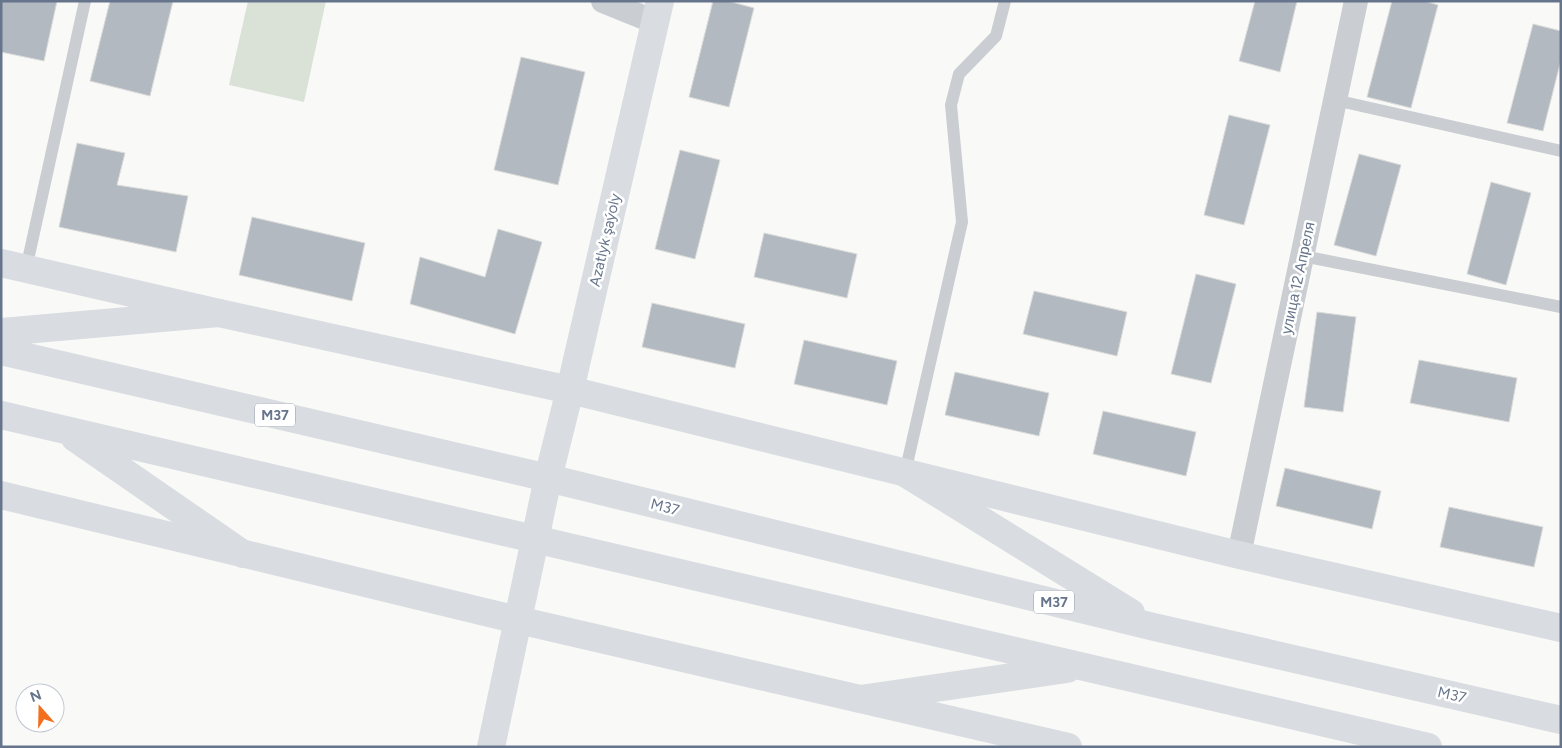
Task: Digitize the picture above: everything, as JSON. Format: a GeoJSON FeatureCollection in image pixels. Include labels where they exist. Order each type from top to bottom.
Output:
{"type":"FeatureCollection","features":[{"type":"Feature","properties":{"kind":"main road","name":"Azatlyk şaýoly"},"geometry":{"type":"LineString","coordinates":[[491,747],[548,478],[658,12]]}},
{"type":"Feature","properties":{"kind":"main road"},"geometry":{"type":"LineString","coordinates":[[14,266],[219,314],[570,390],[1239,555],[1561,628]]}},
{"type":"Feature","properties":{"kind":"main road"},"geometry":{"type":"LineString","coordinates":[[1,332],[219,314]]}},
{"type":"Feature","properties":{"kind":"main road","name":"M37"},"geometry":{"type":"LineString","coordinates":[[1,352],[548,478],[1154,627],[1561,720]]}},
{"type":"Feature","properties":{"kind":"main road"},"geometry":{"type":"LineString","coordinates":[[1,415],[1428,747]]}},
{"type":"Feature","properties":{"kind":"main road"},"geometry":{"type":"LineString","coordinates":[[64,430],[242,554]]}},
{"type":"Feature","properties":{"kind":"main road"},"geometry":{"type":"LineString","coordinates":[[905,473],[1154,627]]}},
{"type":"Feature","properties":{"kind":"main road"},"geometry":{"type":"LineString","coordinates":[[1,495],[518,620],[1068,747]]}},
{"type":"Feature","properties":{"kind":"main road"},"geometry":{"type":"LineString","coordinates":[[860,699],[1082,666]]}},
{"type":"Feature","properties":{"kind":"street"},"geometry":{"type":"LineString","coordinates":[[603,1],[658,12]]}},
{"type":"Feature","properties":{"kind":"street","name":"улица 12 Апреля"},"geometry":{"type":"LineString","coordinates":[[1239,555],[1356,1]]}},
{"type":"Feature","properties":{"kind":"lane"},"geometry":{"type":"LineString","coordinates":[[14,266],[85,1]]}},
{"type":"Feature","properties":{"kind":"lane"},"geometry":{"type":"LineString","coordinates":[[905,473],[962,222],[952,104],[959,74],[996,36],[1005,1]]}},
{"type":"Feature","properties":{"kind":"lane"},"geometry":{"type":"LineString","coordinates":[[1336,100],[1561,151]]}},
{"type":"Feature","properties":{"kind":"lane"},"geometry":{"type":"LineString","coordinates":[[1303,256],[1561,307]]}},
{"type":"Feature","properties":{"kind":"shaded area"},"geometry":{"type":"Polygon","coordinates":[[[248,1],[326,1],[304,102],[229,85],[248,1]]]}},
{"type":"Feature","properties":{"kind":"building"},"geometry":{"type":"Polygon","coordinates":[[[1,1],[57,1],[44,61],[1,52],[1,1]]]}},
{"type":"Feature","properties":{"kind":"building"},"geometry":{"type":"Polygon","coordinates":[[[110,1],[173,1],[150,96],[90,81],[110,1]]]}},
{"type":"Feature","properties":{"kind":"building"},"geometry":{"type":"Polygon","coordinates":[[[713,1],[728,1],[754,8],[729,107],[689,97],[713,1]]]}},
{"type":"Feature","properties":{"kind":"building"},"geometry":{"type":"Polygon","coordinates":[[[1255,1],[1297,1],[1280,72],[1239,61],[1255,1]]]}},
{"type":"Feature","properties":{"kind":"building"},"geometry":{"type":"Polygon","coordinates":[[[1392,1],[1424,1],[1438,5],[1411,108],[1367,97],[1392,1]]]}},
{"type":"Feature","properties":{"kind":"building"},"geometry":{"type":"Polygon","coordinates":[[[1533,24],[1561,31],[1561,60],[1543,131],[1507,123],[1533,24]]]}},
{"type":"Feature","properties":{"kind":"building"},"geometry":{"type":"Polygon","coordinates":[[[521,57],[585,72],[558,185],[494,170],[521,57]]]}},
{"type":"Feature","properties":{"kind":"building"},"geometry":{"type":"Polygon","coordinates":[[[1229,115],[1270,125],[1244,225],[1204,215],[1229,115]]]}},
{"type":"Feature","properties":{"kind":"building"},"geometry":{"type":"Polygon","coordinates":[[[77,143],[125,153],[117,185],[188,196],[176,252],[59,227],[77,143]]]}},
{"type":"Feature","properties":{"kind":"building"},"geometry":{"type":"Polygon","coordinates":[[[680,150],[720,160],[695,259],[655,249],[680,150]]]}},
{"type":"Feature","properties":{"kind":"building"},"geometry":{"type":"Polygon","coordinates":[[[1359,154],[1401,165],[1376,256],[1334,245],[1359,154]]]}},
{"type":"Feature","properties":{"kind":"building"},"geometry":{"type":"Polygon","coordinates":[[[1491,182],[1531,193],[1506,285],[1467,274],[1491,182]]]}},
{"type":"Feature","properties":{"kind":"building"},"geometry":{"type":"Polygon","coordinates":[[[252,217],[365,243],[352,301],[239,275],[252,217]]]}},
{"type":"Feature","properties":{"kind":"building"},"geometry":{"type":"Polygon","coordinates":[[[498,229],[542,242],[515,334],[410,304],[420,257],[485,277],[498,229]]]}},
{"type":"Feature","properties":{"kind":"building"},"geometry":{"type":"Polygon","coordinates":[[[764,233],[857,254],[847,298],[754,277],[764,233]]]}},
{"type":"Feature","properties":{"kind":"building"},"geometry":{"type":"Polygon","coordinates":[[[1196,274],[1236,284],[1211,383],[1171,374],[1196,274]]]}},
{"type":"Feature","properties":{"kind":"building"},"geometry":{"type":"Polygon","coordinates":[[[1034,291],[1127,312],[1117,356],[1023,334],[1034,291]]]}},
{"type":"Feature","properties":{"kind":"building"},"geometry":{"type":"Polygon","coordinates":[[[652,303],[745,324],[735,368],[642,347],[652,303]]]}},
{"type":"Feature","properties":{"kind":"building"},"geometry":{"type":"Polygon","coordinates":[[[1317,312],[1356,317],[1343,412],[1304,407],[1317,312]]]}},
{"type":"Feature","properties":{"kind":"building"},"geometry":{"type":"Polygon","coordinates":[[[804,340],[897,361],[887,405],[794,384],[804,340]]]}},
{"type":"Feature","properties":{"kind":"building"},"geometry":{"type":"Polygon","coordinates":[[[1419,360],[1517,378],[1509,422],[1410,403],[1419,360]]]}},
{"type":"Feature","properties":{"kind":"building"},"geometry":{"type":"Polygon","coordinates":[[[955,372],[1049,393],[1039,436],[945,415],[955,372]]]}},
{"type":"Feature","properties":{"kind":"building"},"geometry":{"type":"Polygon","coordinates":[[[1103,411],[1196,432],[1186,476],[1093,454],[1103,411]]]}},
{"type":"Feature","properties":{"kind":"building"},"geometry":{"type":"Polygon","coordinates":[[[1285,468],[1381,491],[1372,529],[1276,506],[1285,468]]]}},
{"type":"Feature","properties":{"kind":"building"},"geometry":{"type":"Polygon","coordinates":[[[1449,507],[1543,527],[1534,567],[1440,547],[1449,507]]]}}]}
